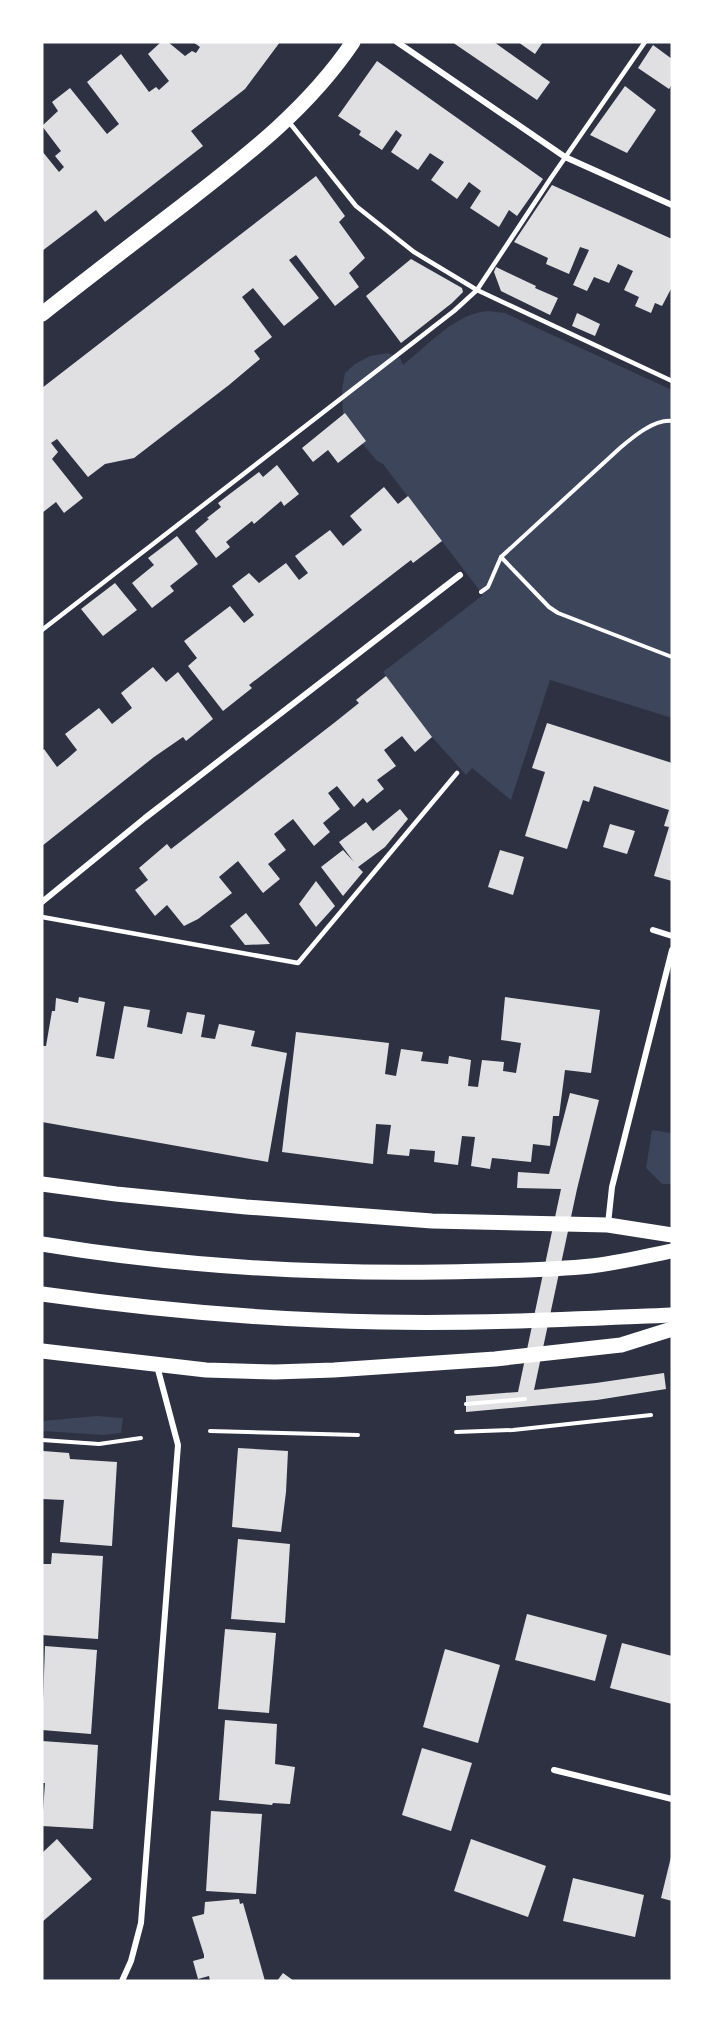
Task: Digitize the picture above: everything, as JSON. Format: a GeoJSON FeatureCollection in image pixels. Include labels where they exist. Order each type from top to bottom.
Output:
{"type":"FeatureCollection","features":[{"type":"Feature","properties":{"kind":"main road"},"geometry":{"type":"LineString","coordinates":[[42,314],[240,161],[288,120],[318,89],[353,42]]}},
{"type":"Feature","properties":{"kind":"main road"},"geometry":{"type":"LineString","coordinates":[[42,1184],[191,1202],[346,1215],[432,1221],[608,1225],[672,1235]]}},
{"type":"Feature","properties":{"kind":"main road"},"geometry":{"type":"LineString","coordinates":[[42,1244],[143,1259],[365,1273],[593,1266],[672,1251]]}},
{"type":"Feature","properties":{"kind":"main road"},"geometry":{"type":"LineString","coordinates":[[42,1294],[112,1304],[232,1316],[381,1322],[476,1322],[672,1315]]}},
{"type":"Feature","properties":{"kind":"main road"},"geometry":{"type":"LineString","coordinates":[[42,1351],[206,1370],[275,1372],[408,1366],[495,1359],[621,1345],[672,1329]]}},
{"type":"Feature","properties":{"kind":"street"},"geometry":{"type":"LineString","coordinates":[[397,42],[565,157],[672,206]]}},
{"type":"Feature","properties":{"kind":"street"},"geometry":{"type":"LineString","coordinates":[[42,902],[146,818],[460,575]]}},
{"type":"Feature","properties":{"kind":"street"},"geometry":{"type":"LineString","coordinates":[[653,930],[672,936]]}},
{"type":"Feature","properties":{"kind":"street"},"geometry":{"type":"LineString","coordinates":[[608,1225],[612,1187],[672,950]]}},
{"type":"Feature","properties":{"kind":"street"},"geometry":{"type":"LineString","coordinates":[[122,1981],[131,1962],[141,1923],[177,1445],[157,1365]]}},
{"type":"Feature","properties":{"kind":"street"},"geometry":{"type":"LineString","coordinates":[[554,1770],[672,1799]]}},
{"type":"Feature","properties":{"kind":"lane"},"geometry":{"type":"LineString","coordinates":[[42,630],[454,311],[477,290],[645,42]]}},
{"type":"Feature","properties":{"kind":"lane"},"geometry":{"type":"LineString","coordinates":[[288,120],[356,206],[414,252],[477,290],[672,381]]}},
{"type":"Feature","properties":{"kind":"lane"},"geometry":{"type":"LineString","coordinates":[[42,917],[298,963],[457,773]]}},
{"type":"Feature","properties":{"kind":"path"},"geometry":{"type":"LineString","coordinates":[[481,592],[488,586],[501,557],[634,437],[665,420],[672,421]]}},
{"type":"Feature","properties":{"kind":"path"},"geometry":{"type":"LineString","coordinates":[[501,557],[549,607],[558,613],[672,657]]}},
{"type":"Feature","properties":{"kind":"path"},"geometry":{"type":"LineString","coordinates":[[466,1404],[525,1399]]}},
{"type":"Feature","properties":{"kind":"path"},"geometry":{"type":"LineString","coordinates":[[456,1432],[513,1430],[651,1415]]}},
{"type":"Feature","properties":{"kind":"path"},"geometry":{"type":"LineString","coordinates":[[210,1431],[358,1435]]}},
{"type":"Feature","properties":{"kind":"path"},"geometry":{"type":"LineString","coordinates":[[42,1440],[99,1444],[141,1438]]}},
{"type":"Feature","properties":{"kind":"shaded area"},"geometry":{"type":"Polygon","coordinates":[[[488,311],[505,313],[672,390],[672,718],[550,680],[511,800],[472,768],[466,775],[432,737],[383,672],[483,595],[383,464],[377,461],[343,417],[342,389],[345,373],[355,364],[370,356],[387,353],[400,358],[403,365],[432,340],[465,317],[488,311]]]}},
{"type":"Feature","properties":{"kind":"shaded area"},"geometry":{"type":"Polygon","coordinates":[[[652,1130],[671,1133],[672,1184],[662,1184],[646,1168],[652,1130]]]}},
{"type":"Feature","properties":{"kind":"shaded area"},"geometry":{"type":"Polygon","coordinates":[[[97,1416],[123,1418],[121,1433],[103,1435],[42,1431],[42,1421],[97,1416]]]}},
{"type":"Feature","properties":{"kind":"building"},"geometry":{"type":"Polygon","coordinates":[[[161,42],[168,42],[185,56],[192,51],[196,53],[200,47],[193,42],[280,42],[245,89],[191,131],[203,146],[105,222],[96,210],[42,251],[42,151],[59,172],[64,167],[55,156],[61,151],[42,126],[58,111],[52,102],[70,88],[107,134],[119,124],[87,82],[121,54],[149,92],[156,87],[159,90],[169,81],[148,54],[161,42]]]}},
{"type":"Feature","properties":{"kind":"building"},"geometry":{"type":"Polygon","coordinates":[[[452,42],[494,42],[550,82],[537,100],[452,42]]]}},
{"type":"Feature","properties":{"kind":"building"},"geometry":{"type":"Polygon","coordinates":[[[518,42],[543,42],[535,54],[518,42]]]}},
{"type":"Feature","properties":{"kind":"building"},"geometry":{"type":"Polygon","coordinates":[[[653,45],[672,59],[672,84],[669,89],[638,68],[653,45]]]}},
{"type":"Feature","properties":{"kind":"building"},"geometry":{"type":"Polygon","coordinates":[[[377,61],[543,179],[517,216],[509,210],[499,227],[470,208],[481,191],[469,182],[457,199],[431,180],[444,162],[430,153],[418,170],[391,152],[402,135],[396,130],[382,150],[359,135],[361,131],[338,116],[377,61]]]}},
{"type":"Feature","properties":{"kind":"building"},"geometry":{"type":"Polygon","coordinates":[[[625,86],[656,110],[627,153],[590,135],[625,86]]]}},
{"type":"Feature","properties":{"kind":"building"},"geometry":{"type":"Polygon","coordinates":[[[316,176],[345,216],[339,222],[365,258],[349,273],[359,287],[335,306],[296,255],[289,260],[319,298],[284,326],[253,288],[242,297],[272,337],[254,351],[260,359],[134,458],[105,464],[88,477],[57,439],[51,443],[58,452],[52,459],[83,498],[64,513],[56,502],[42,513],[42,388],[316,176]]]}},
{"type":"Feature","properties":{"kind":"building"},"geometry":{"type":"Polygon","coordinates":[[[552,185],[672,239],[672,287],[662,306],[655,303],[651,313],[635,306],[639,297],[624,290],[633,271],[618,264],[609,283],[594,277],[587,291],[573,285],[589,250],[580,247],[569,274],[546,264],[548,258],[514,242],[552,185]]]}},
{"type":"Feature","properties":{"kind":"building"},"geometry":{"type":"Polygon","coordinates":[[[411,259],[462,288],[463,292],[401,343],[366,296],[411,259]]]}},
{"type":"Feature","properties":{"kind":"building"},"geometry":{"type":"Polygon","coordinates":[[[496,267],[558,298],[550,315],[501,291],[494,272],[496,267]]]}},
{"type":"Feature","properties":{"kind":"building"},"geometry":{"type":"Polygon","coordinates":[[[577,313],[600,324],[595,336],[572,326],[577,313]]]}},
{"type":"Feature","properties":{"kind":"building"},"geometry":{"type":"Polygon","coordinates":[[[345,413],[366,441],[338,463],[328,450],[313,462],[302,448],[345,413]]]}},
{"type":"Feature","properties":{"kind":"building"},"geometry":{"type":"Polygon","coordinates":[[[277,465],[299,494],[284,506],[281,501],[254,524],[252,521],[226,542],[230,547],[216,558],[195,531],[221,507],[218,503],[259,472],[263,477],[277,465]]]}},
{"type":"Feature","properties":{"kind":"building"},"geometry":{"type":"Polygon","coordinates":[[[384,487],[398,504],[408,496],[442,541],[413,563],[411,560],[249,685],[252,688],[223,711],[188,666],[197,658],[184,641],[230,606],[244,623],[254,615],[232,586],[249,573],[259,583],[286,563],[299,580],[308,573],[295,556],[330,530],[343,546],[362,530],[350,516],[384,487]]]}},
{"type":"Feature","properties":{"kind":"building"},"geometry":{"type":"Polygon","coordinates":[[[177,536],[198,564],[170,586],[174,591],[152,608],[132,583],[154,565],[148,558],[177,536]]]}},
{"type":"Feature","properties":{"kind":"building"},"geometry":{"type":"Polygon","coordinates":[[[115,583],[137,610],[103,636],[81,609],[115,583]]]}},
{"type":"Feature","properties":{"kind":"building"},"geometry":{"type":"Polygon","coordinates":[[[153,667],[166,682],[178,672],[213,719],[186,741],[183,737],[154,757],[42,846],[42,751],[44,749],[57,767],[77,750],[65,734],[99,708],[112,724],[132,708],[121,693],[153,667]]]}},
{"type":"Feature","properties":{"kind":"building"},"geometry":{"type":"Polygon","coordinates":[[[386,676],[432,737],[415,752],[402,736],[384,750],[396,766],[377,780],[384,789],[367,803],[363,798],[354,807],[337,786],[328,793],[340,809],[323,823],[330,832],[314,846],[293,819],[274,834],[286,850],[268,864],[280,879],[263,893],[238,861],[219,877],[232,893],[198,919],[184,926],[167,905],[155,916],[135,890],[148,880],[139,868],[167,844],[171,849],[334,723],[359,703],[356,700],[386,676]]]}},
{"type":"Feature","properties":{"kind":"building"},"geometry":{"type":"Polygon","coordinates":[[[547,723],[672,763],[672,881],[654,876],[669,827],[664,826],[669,810],[594,786],[589,802],[583,800],[567,849],[525,836],[545,772],[532,768],[547,723]]]}},
{"type":"Feature","properties":{"kind":"building"},"geometry":{"type":"Polygon","coordinates":[[[400,809],[408,819],[385,847],[358,867],[363,872],[343,896],[321,867],[343,850],[354,862],[339,842],[366,822],[373,831],[400,809]]]}},
{"type":"Feature","properties":{"kind":"building"},"geometry":{"type":"Polygon","coordinates":[[[610,824],[635,831],[627,854],[603,847],[610,824]]]}},
{"type":"Feature","properties":{"kind":"building"},"geometry":{"type":"Polygon","coordinates":[[[500,850],[524,857],[513,895],[488,887],[500,850]]]}},
{"type":"Feature","properties":{"kind":"building"},"geometry":{"type":"Polygon","coordinates":[[[316,881],[335,906],[316,927],[299,904],[316,881]]]}},
{"type":"Feature","properties":{"kind":"building"},"geometry":{"type":"Polygon","coordinates":[[[246,913],[270,944],[245,945],[230,926],[246,913]]]}},
{"type":"Feature","properties":{"kind":"building"},"geometry":{"type":"Polygon","coordinates":[[[79,997],[105,1002],[96,1056],[114,1059],[124,1006],[150,1010],[147,1027],[182,1034],[187,1012],[205,1015],[201,1037],[215,1039],[219,1024],[255,1031],[251,1046],[287,1053],[268,1162],[42,1122],[42,1046],[46,1046],[52,1011],[55,1011],[56,998],[78,1003],[79,997]]]}},
{"type":"Feature","properties":{"kind":"building"},"geometry":{"type":"Polygon","coordinates":[[[505,997],[600,1010],[591,1073],[565,1070],[559,1116],[553,1116],[550,1146],[533,1144],[531,1162],[492,1158],[490,1169],[471,1166],[475,1137],[462,1136],[458,1165],[434,1162],[435,1151],[410,1149],[409,1156],[387,1154],[391,1125],[376,1124],[373,1164],[282,1152],[296,1032],[389,1043],[385,1074],[396,1076],[401,1049],[423,1052],[421,1061],[448,1064],[449,1056],[471,1060],[468,1086],[478,1087],[482,1060],[504,1062],[503,1071],[516,1073],[521,1043],[501,1040],[505,997]]]}},
{"type":"Feature","properties":{"kind":"building"},"geometry":{"type":"Polygon","coordinates":[[[570,1093],[599,1100],[577,1189],[534,1390],[664,1373],[666,1389],[597,1400],[466,1412],[466,1396],[518,1392],[561,1189],[517,1188],[518,1172],[549,1174],[570,1093]]]}},
{"type":"Feature","properties":{"kind":"building"},"geometry":{"type":"Polygon","coordinates":[[[238,1448],[288,1451],[281,1532],[232,1527],[238,1448]]]}},
{"type":"Feature","properties":{"kind":"building"},"geometry":{"type":"Polygon","coordinates":[[[43,1451],[69,1453],[70,1459],[117,1462],[112,1546],[60,1542],[64,1500],[42,1499],[43,1451]]]}},
{"type":"Feature","properties":{"kind":"building"},"geometry":{"type":"Polygon","coordinates":[[[238,1539],[290,1544],[285,1623],[231,1619],[238,1539]]]}},
{"type":"Feature","properties":{"kind":"building"},"geometry":{"type":"Polygon","coordinates":[[[52,1553],[103,1556],[98,1639],[42,1635],[42,1564],[51,1564],[52,1553]]]}},
{"type":"Feature","properties":{"kind":"building"},"geometry":{"type":"Polygon","coordinates":[[[527,1614],[607,1635],[595,1681],[515,1660],[527,1614]]]}},
{"type":"Feature","properties":{"kind":"building"},"geometry":{"type":"Polygon","coordinates":[[[225,1629],[276,1633],[269,1713],[218,1709],[225,1629]]]}},
{"type":"Feature","properties":{"kind":"building"},"geometry":{"type":"Polygon","coordinates":[[[622,1643],[672,1656],[672,1704],[610,1688],[622,1643]]]}},
{"type":"Feature","properties":{"kind":"building"},"geometry":{"type":"Polygon","coordinates":[[[45,1646],[97,1650],[91,1734],[42,1730],[45,1646]]]}},
{"type":"Feature","properties":{"kind":"building"},"geometry":{"type":"Polygon","coordinates":[[[445,1649],[500,1665],[478,1743],[423,1727],[445,1649]]]}},
{"type":"Feature","properties":{"kind":"building"},"geometry":{"type":"Polygon","coordinates":[[[225,1720],[277,1724],[275,1764],[295,1767],[290,1804],[273,1803],[272,1805],[219,1800],[225,1720]]]}},
{"type":"Feature","properties":{"kind":"building"},"geometry":{"type":"Polygon","coordinates":[[[42,1741],[98,1745],[93,1829],[42,1826],[45,1783],[42,1783],[42,1741]]]}},
{"type":"Feature","properties":{"kind":"building"},"geometry":{"type":"Polygon","coordinates":[[[422,1748],[472,1763],[451,1831],[402,1815],[422,1748]]]}},
{"type":"Feature","properties":{"kind":"building"},"geometry":{"type":"Polygon","coordinates":[[[211,1811],[262,1814],[256,1894],[206,1891],[211,1811]]]}},
{"type":"Feature","properties":{"kind":"building"},"geometry":{"type":"Polygon","coordinates":[[[57,1839],[92,1879],[42,1922],[42,1853],[57,1839]]]}},
{"type":"Feature","properties":{"kind":"building"},"geometry":{"type":"Polygon","coordinates":[[[471,1839],[546,1866],[528,1917],[454,1891],[471,1839]]]}},
{"type":"Feature","properties":{"kind":"building"},"geometry":{"type":"Polygon","coordinates":[[[672,1857],[672,1901],[661,1898],[672,1857]]]}},
{"type":"Feature","properties":{"kind":"building"},"geometry":{"type":"Polygon","coordinates":[[[573,1878],[644,1895],[635,1937],[563,1921],[573,1878]]]}},
{"type":"Feature","properties":{"kind":"building"},"geometry":{"type":"Polygon","coordinates":[[[239,1899],[240,1904],[243,1903],[265,1981],[210,1981],[209,1976],[198,1979],[193,1961],[204,1958],[204,1955],[192,1917],[204,1914],[205,1902],[239,1899]]]}},
{"type":"Feature","properties":{"kind":"building"},"geometry":{"type":"Polygon","coordinates":[[[283,1973],[294,1981],[277,1981],[283,1973]]]}}]}
